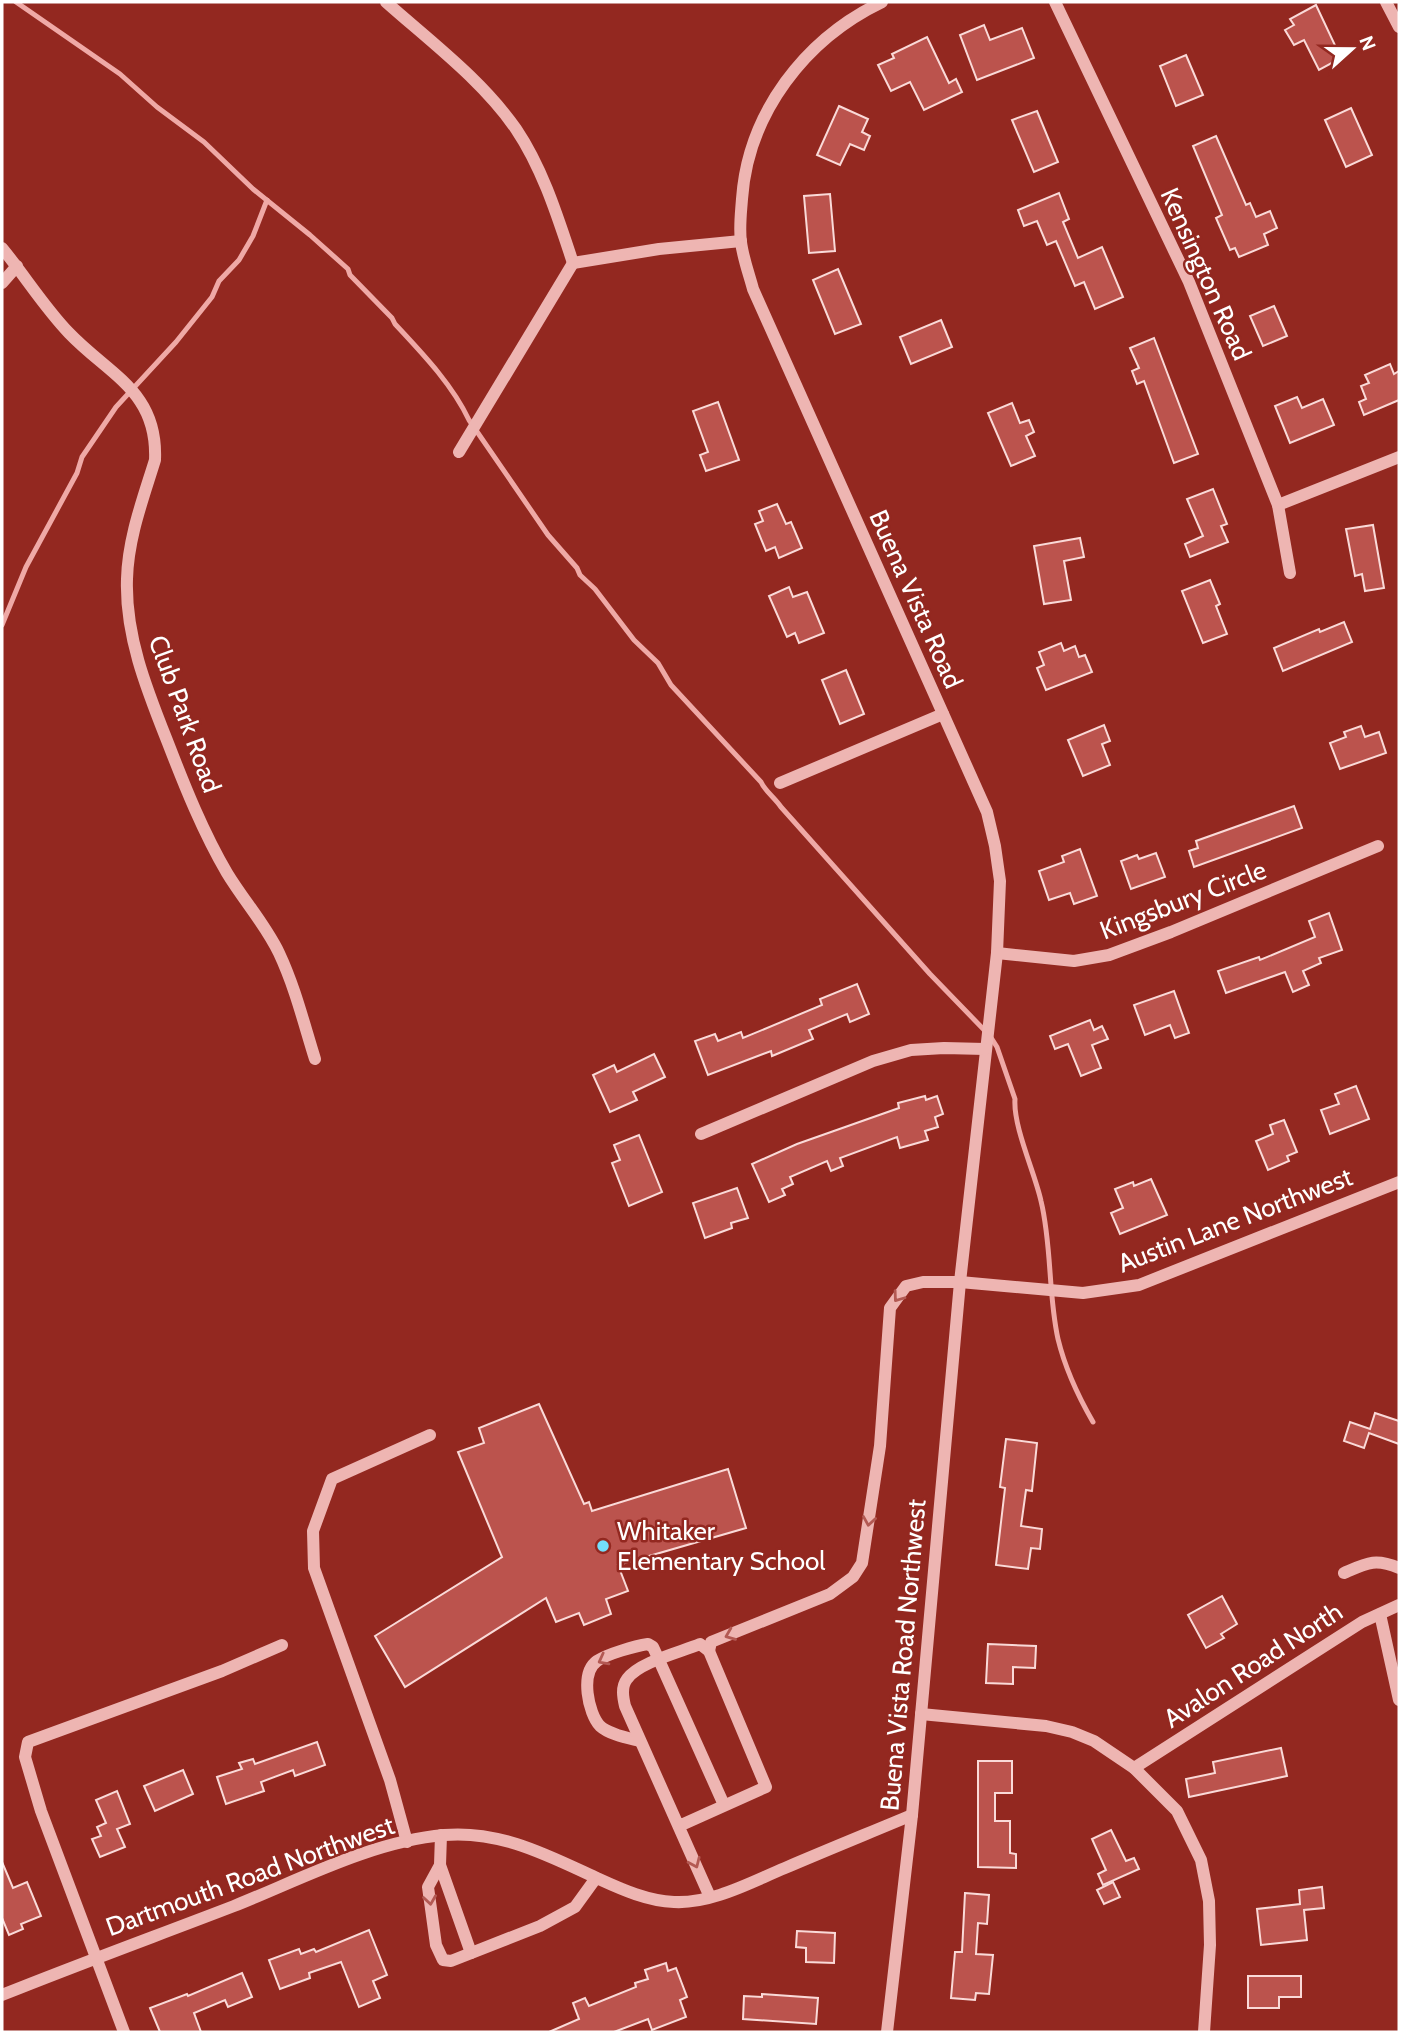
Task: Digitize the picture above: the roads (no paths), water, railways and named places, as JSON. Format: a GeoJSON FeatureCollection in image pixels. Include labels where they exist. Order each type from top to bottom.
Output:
{"type":"FeatureCollection","features":[{"type":"Feature","properties":{"kind":"street"},"geometry":{"type":"LineString","coordinates":[[386,2],[476,82],[517,130],[537,169],[573,262]]}},
{"type":"Feature","properties":{"kind":"street","name":"Buena Vista Road"},"geometry":{"type":"LineString","coordinates":[[883,2],[839,28],[815,49],[775,95],[752,143],[743,180],[741,241],[753,289],[987,813],[996,846],[1000,881],[997,953],[960,1282]]}},
{"type":"Feature","properties":{"kind":"street","name":"Kensington Road"},"geometry":{"type":"LineString","coordinates":[[1055,2],[1189,282],[1278,505],[1290,573]]}},
{"type":"Feature","properties":{"kind":"street"},"geometry":{"type":"LineString","coordinates":[[1386,2],[1399,27]]}},
{"type":"Feature","properties":{"kind":"street"},"geometry":{"type":"LineString","coordinates":[[573,262],[659,249],[741,241]]}},
{"type":"Feature","properties":{"kind":"street","name":"Club Park Road"},"geometry":{"type":"LineString","coordinates":[[2,248],[69,333],[122,378],[137,395],[153,431],[155,460],[129,550],[126,580],[135,649],[187,793],[210,842],[279,953],[315,1059]]}},
{"type":"Feature","properties":{"kind":"street"},"geometry":{"type":"LineString","coordinates":[[459,452],[573,262]]}},
{"type":"Feature","properties":{"kind":"street"},"geometry":{"type":"LineString","coordinates":[[2,283],[17,266]]}},
{"type":"Feature","properties":{"kind":"street"},"geometry":{"type":"LineString","coordinates":[[1278,505],[1399,457]]}},
{"type":"Feature","properties":{"kind":"street"},"geometry":{"type":"LineString","coordinates":[[780,783],[943,715]]}},
{"type":"Feature","properties":{"kind":"street","name":"Kingsbury Circle"},"geometry":{"type":"LineString","coordinates":[[997,953],[1074,961],[1110,955],[1378,846]]}},
{"type":"Feature","properties":{"kind":"street"},"geometry":{"type":"LineString","coordinates":[[701,1134],[873,1061],[911,1050],[985,1049]]}},
{"type":"Feature","properties":{"kind":"street","name":"Austin Lane Northwest"},"geometry":{"type":"LineString","coordinates":[[709,1651],[711,1642],[830,1594],[853,1577],[862,1563],[880,1446],[890,1308],[906,1286],[923,1282],[960,1282],[1083,1293],[1139,1285],[1399,1182]]}},
{"type":"Feature","properties":{"kind":"street","name":"Buena Vista Road Northwest"},"geometry":{"type":"LineString","coordinates":[[887,2032],[912,1815],[960,1282]]}},
{"type":"Feature","properties":{"kind":"street"},"geometry":{"type":"LineString","coordinates":[[408,1842],[390,1780],[314,1568],[313,1531],[332,1479],[430,1435]]}},
{"type":"Feature","properties":{"kind":"street"},"geometry":{"type":"LineString","coordinates":[[1344,1573],[1372,1561],[1399,1568]]}},
{"type":"Feature","properties":{"kind":"street","name":"Avalon Road North"},"geometry":{"type":"LineString","coordinates":[[1134,1768],[1362,1622],[1399,1605]]}},
{"type":"Feature","properties":{"kind":"street"},"geometry":{"type":"LineString","coordinates":[[1380,1614],[1399,1700]]}},
{"type":"Feature","properties":{"kind":"street"},"geometry":{"type":"LineString","coordinates":[[640,1741],[618,1736],[600,1725],[587,1699],[588,1672],[596,1661],[638,1645],[648,1644],[653,1647],[724,1805]]}},
{"type":"Feature","properties":{"kind":"street"},"geometry":{"type":"LineString","coordinates":[[678,1826],[766,1787],[709,1651],[700,1644],[641,1667],[627,1679],[622,1693],[640,1741],[647,1756],[678,1826],[710,1897]]}},
{"type":"Feature","properties":{"kind":"street"},"geometry":{"type":"LineString","coordinates":[[124,2032],[41,1811],[25,1756],[28,1742],[222,1671],[282,1645]]}},
{"type":"Feature","properties":{"kind":"street"},"geometry":{"type":"LineString","coordinates":[[921,1714],[1046,1726],[1072,1732],[1094,1741],[1134,1768],[1177,1811],[1201,1860],[1209,1901],[1210,1945],[1204,2032]]}},
{"type":"Feature","properties":{"kind":"street","name":"Dartmouth Road Northwest"},"geometry":{"type":"LineString","coordinates":[[2,1995],[321,1870],[382,1849],[441,1835],[470,1834],[496,1838],[536,1850],[596,1878],[649,1898],[680,1902],[710,1897],[912,1815]]}},
{"type":"Feature","properties":{"kind":"street"},"geometry":{"type":"LineString","coordinates":[[441,1835],[440,1865],[471,1953]]}},
{"type":"Feature","properties":{"kind":"street"},"geometry":{"type":"LineString","coordinates":[[440,1865],[428,1887],[436,1945],[443,1960],[451,1961],[540,1926],[575,1907],[596,1878]]}},
{"type":"Feature","properties":{"kind":"waterway"},"geometry":{"type":"LineString","coordinates":[[16,2],[120,74],[157,107],[204,142],[253,189],[348,269],[350,275],[392,318],[445,381],[548,535],[580,575],[595,589],[634,640],[658,663],[671,685],[761,782],[930,974],[990,1036],[997,1047],[1015,1099],[1017,1123],[1041,1201],[1058,1339],[1072,1382],[1093,1422]]}},
{"type":"Feature","properties":{"kind":"waterway"},"geometry":{"type":"LineString","coordinates":[[2,625],[26,567],[77,473],[82,457],[116,407],[176,342],[212,297],[219,281],[239,260],[253,236],[267,200]]}},
{"type":"Feature","properties":{"kind":"place","name":"Whitaker Elementary School"},"geometry":{"type":"Point","coordinates":[603,1546]}}]}
